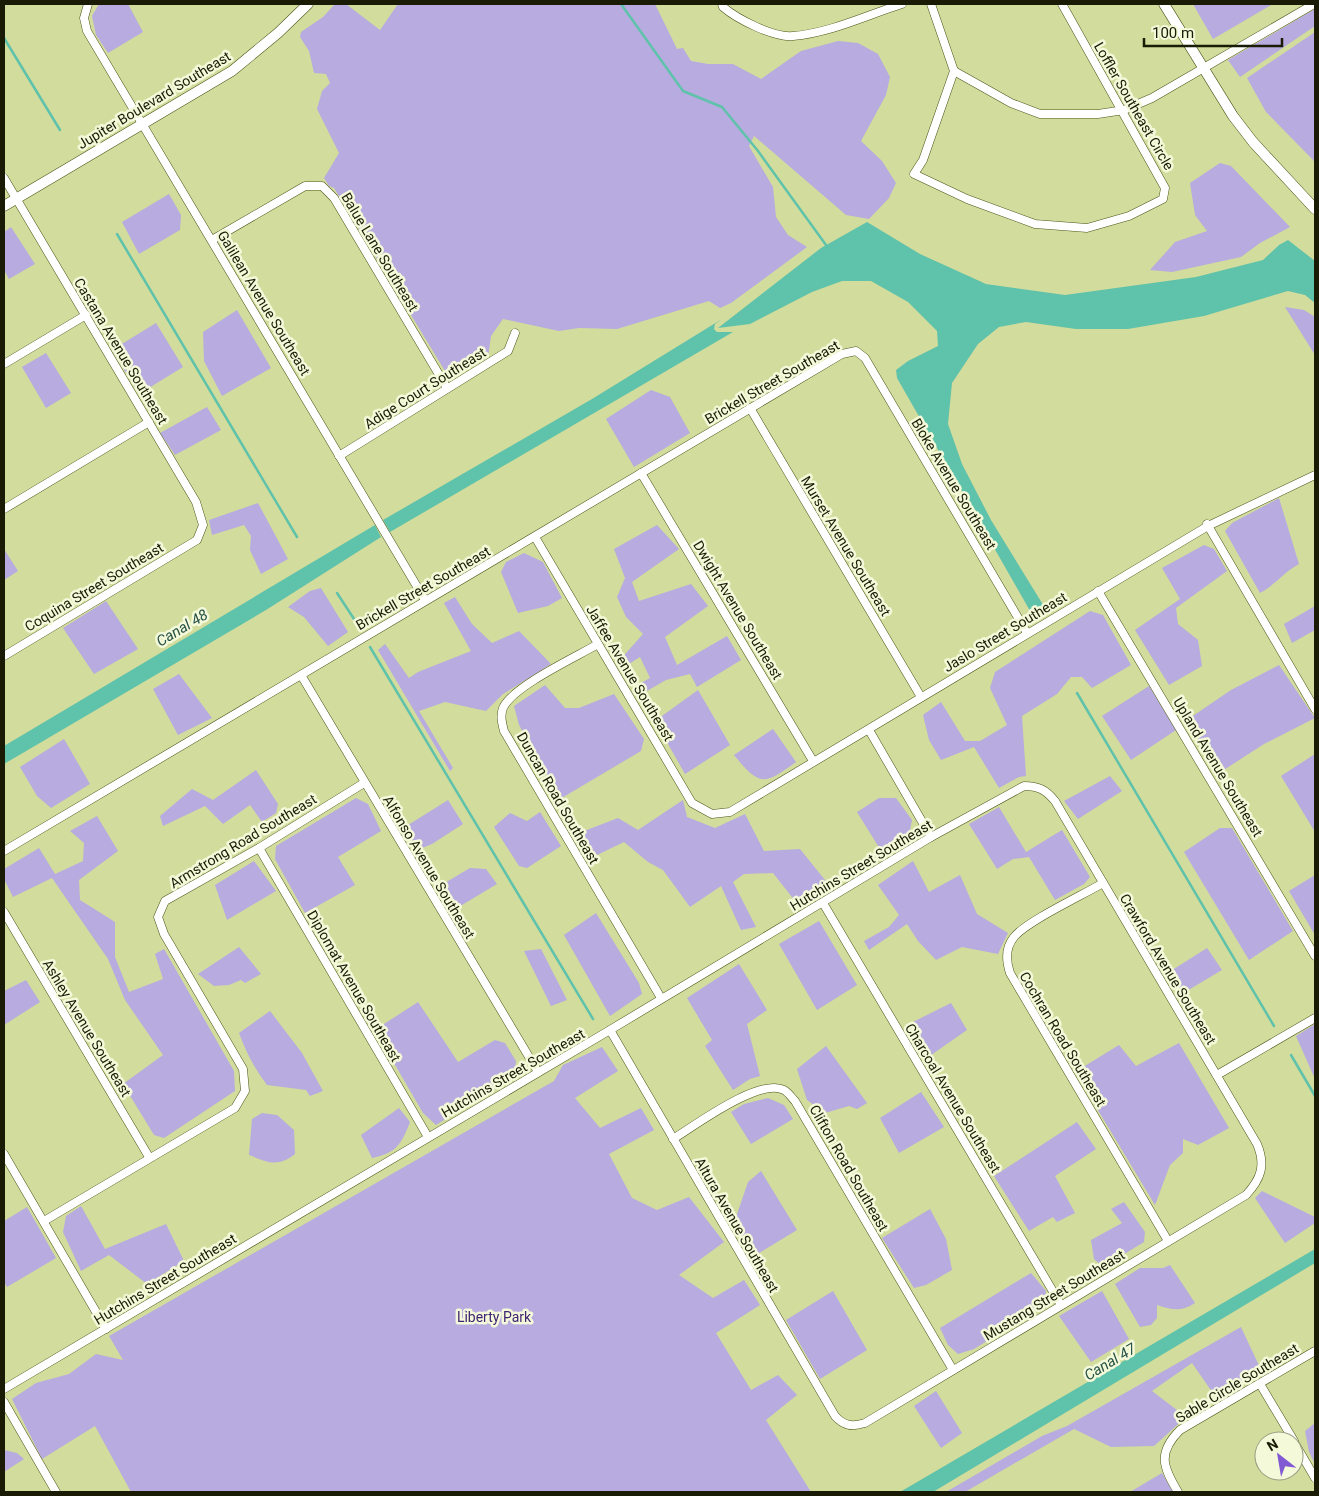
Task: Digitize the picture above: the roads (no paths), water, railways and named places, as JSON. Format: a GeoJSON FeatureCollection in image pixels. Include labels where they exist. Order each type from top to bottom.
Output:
{"type":"FeatureCollection","features":[{"type":"Feature","properties":{"kind":"street","name":"Galilean Avenue Southeast"},"geometry":{"type":"LineString","coordinates":[[88,4],[84,18],[87,31],[425,600]]}},
{"type":"Feature","properties":{"kind":"street","name":"Jupiter Boulevard Southeast"},"geometry":{"type":"LineString","coordinates":[[4,206],[232,71],[278,33],[308,4]]}},
{"type":"Feature","properties":{"kind":"street"},"geometry":{"type":"LineString","coordinates":[[722,4],[722,7],[734,16],[772,32],[792,36],[832,28],[902,4]]}},
{"type":"Feature","properties":{"kind":"street"},"geometry":{"type":"LineString","coordinates":[[931,4],[954,71],[1011,103],[1040,114],[1098,114],[1124,110],[1152,98],[1314,4]]}},
{"type":"Feature","properties":{"kind":"street","name":"Loffler Southeast Circle"},"geometry":{"type":"LineString","coordinates":[[954,71],[923,160],[914,174],[967,199],[1035,224],[1087,228],[1129,216],[1162,200],[1165,188],[1124,110],[1088,52],[1062,4]]}},
{"type":"Feature","properties":{"kind":"street"},"geometry":{"type":"LineString","coordinates":[[1164,4],[1233,116],[1253,142],[1315,209]]}},
{"type":"Feature","properties":{"kind":"street","name":"Castana Avenue Southeast"},"geometry":{"type":"LineString","coordinates":[[4,178],[196,502],[203,525],[197,540]]}},
{"type":"Feature","properties":{"kind":"street","name":"Balue Lane Southeast"},"geometry":{"type":"LineString","coordinates":[[212,240],[305,186],[322,186],[334,198],[447,388]]}},
{"type":"Feature","properties":{"kind":"street"},"geometry":{"type":"LineString","coordinates":[[4,364],[86,315]]}},
{"type":"Feature","properties":{"kind":"street","name":"Adige Court Southeast"},"geometry":{"type":"LineString","coordinates":[[339,456],[508,351],[515,333]]}},
{"type":"Feature","properties":{"kind":"street","name":"Brickell Street Southeast"},"geometry":{"type":"LineString","coordinates":[[4,851],[842,354],[856,351]]}},
{"type":"Feature","properties":{"kind":"street","name":"Bloke Avenue Southeast"},"geometry":{"type":"LineString","coordinates":[[856,351],[865,358],[1027,633]]}},
{"type":"Feature","properties":{"kind":"street","name":"Murset Avenue Southeast"},"geometry":{"type":"LineString","coordinates":[[750,408],[921,697]]}},
{"type":"Feature","properties":{"kind":"street"},"geometry":{"type":"LineString","coordinates":[[4,509],[149,422]]}},
{"type":"Feature","properties":{"kind":"street","name":"Dwight Avenue Southeast"},"geometry":{"type":"LineString","coordinates":[[641,472],[813,761]]}},
{"type":"Feature","properties":{"kind":"street","name":"Jaslo Street Southeast"},"geometry":{"type":"LineString","coordinates":[[712,814],[730,812],[1207,524],[1315,475]]}},
{"type":"Feature","properties":{"kind":"street"},"geometry":{"type":"LineString","coordinates":[[1207,524],[1315,709]]}},
{"type":"Feature","properties":{"kind":"street","name":"Jaffee Avenue Southeast"},"geometry":{"type":"LineString","coordinates":[[535,536],[692,803],[712,814]]}},
{"type":"Feature","properties":{"kind":"street","name":"Coquina Street Southeast"},"geometry":{"type":"LineString","coordinates":[[4,656],[197,540]]}},
{"type":"Feature","properties":{"kind":"street","name":"Upland Avenue Southeast"},"geometry":{"type":"LineString","coordinates":[[1098,591],[1315,956]]}},
{"type":"Feature","properties":{"kind":"street","name":"Duncan Road Southeast"},"geometry":{"type":"LineString","coordinates":[[598,644],[521,689],[504,708],[501,719],[504,731],[661,998]]}},
{"type":"Feature","properties":{"kind":"street","name":"Alfonso Avenue Southeast"},"geometry":{"type":"LineString","coordinates":[[301,675],[538,1072]]}},
{"type":"Feature","properties":{"kind":"street"},"geometry":{"type":"LineString","coordinates":[[868,730],[931,837]]}},
{"type":"Feature","properties":{"kind":"street","name":"Armstrong Road Southeast"},"geometry":{"type":"LineString","coordinates":[[44,1222],[149,1157],[235,1108],[245,1091],[243,1069],[164,934],[158,918],[165,901],[259,848],[364,783]]}},
{"type":"Feature","properties":{"kind":"street","name":"Hutchins Street Southeast"},"geometry":{"type":"LineString","coordinates":[[4,1389],[610,1030],[931,837],[1009,792],[1024,786],[1037,786]]}},
{"type":"Feature","properties":{"kind":"street","name":"Crawford Avenue Southeast"},"geometry":{"type":"LineString","coordinates":[[1037,786],[1047,792],[1056,802],[1217,1075],[1257,1144],[1262,1157],[1262,1172]]}},
{"type":"Feature","properties":{"kind":"street","name":"Diplomat Avenue Southeast"},"geometry":{"type":"LineString","coordinates":[[259,848],[428,1137]]}},
{"type":"Feature","properties":{"kind":"street","name":"Cochran Road Southeast"},"geometry":{"type":"LineString","coordinates":[[1104,883],[1026,926],[1014,937],[1008,949],[1006,963],[1010,973],[1168,1241]]}},
{"type":"Feature","properties":{"kind":"street","name":"Charcoal Avenue Southeast"},"geometry":{"type":"LineString","coordinates":[[823,903],[1061,1305]]}},
{"type":"Feature","properties":{"kind":"street","name":"Ashley Avenue Southeast"},"geometry":{"type":"LineString","coordinates":[[4,912],[149,1157]]}},
{"type":"Feature","properties":{"kind":"street"},"geometry":{"type":"LineString","coordinates":[[1217,1075],[1315,1018]]}},
{"type":"Feature","properties":{"kind":"street","name":"Altura Avenue Southeast"},"geometry":{"type":"LineString","coordinates":[[610,1030],[835,1416],[841,1423],[849,1426]]}},
{"type":"Feature","properties":{"kind":"street","name":"Clifton Road Southeast"},"geometry":{"type":"LineString","coordinates":[[672,1139],[751,1092],[767,1088],[784,1090],[795,1101],[953,1370]]}},
{"type":"Feature","properties":{"kind":"street"},"geometry":{"type":"LineString","coordinates":[[4,1154],[106,1329]]}},
{"type":"Feature","properties":{"kind":"street","name":"Mustang Street Southeast"},"geometry":{"type":"LineString","coordinates":[[849,1426],[865,1423],[1246,1195],[1257,1183],[1262,1172]]}},
{"type":"Feature","properties":{"kind":"street","name":"Sable Circle Southeast"},"geometry":{"type":"LineString","coordinates":[[1178,1492],[1168,1476],[1164,1462],[1165,1451],[1170,1440],[1180,1430],[1315,1351]]}},
{"type":"Feature","properties":{"kind":"street"},"geometry":{"type":"LineString","coordinates":[[1260,1384],[1288,1431]]}},
{"type":"Feature","properties":{"kind":"street"},"geometry":{"type":"LineString","coordinates":[[4,1402],[56,1492]]}},
{"type":"Feature","properties":{"kind":"street"},"geometry":{"type":"LineString","coordinates":[[1304,1459],[1315,1478]]}},
{"type":"Feature","properties":{"kind":"water"},"geometry":{"type":"Polygon","coordinates":[[[867,222],[920,254],[986,284],[1065,295],[1196,277],[1263,260],[1279,245],[1288,240],[1315,261],[1315,303],[1305,295],[1288,291],[1204,316],[1128,329],[1076,329],[1026,322],[999,327],[978,344],[952,383],[948,424],[962,464],[991,520],[1045,608],[1033,616],[897,378],[896,370],[908,361],[938,346],[937,331],[908,302],[871,281],[842,281],[812,292],[750,324],[718,328],[821,248],[867,222]]]}},
{"type":"Feature","properties":{"kind":"water"},"geometry":{"type":"Polygon","coordinates":[[[722,319],[715,324],[714,329],[717,332],[733,332],[390,532],[383,520],[592,399],[722,319]]]}},
{"type":"Feature","properties":{"kind":"water"},"geometry":{"type":"Polygon","coordinates":[[[375,525],[381,537],[266,610],[4,764],[4,746],[375,525]]]}},
{"type":"Feature","properties":{"kind":"water"},"geometry":{"type":"Polygon","coordinates":[[[1315,1249],[1315,1263],[933,1492],[900,1492],[1315,1249]]]}},
{"type":"Feature","properties":{"kind":"waterway"},"geometry":{"type":"LineString","coordinates":[[621,4],[683,91],[722,107],[758,151],[826,245]]}},
{"type":"Feature","properties":{"kind":"waterway"},"geometry":{"type":"LineString","coordinates":[[4,38],[60,130]]}},
{"type":"Feature","properties":{"kind":"waterway"},"geometry":{"type":"LineString","coordinates":[[117,234],[297,537]]}},
{"type":"Feature","properties":{"kind":"waterway"},"geometry":{"type":"LineString","coordinates":[[337,593],[358,625]]}},
{"type":"Feature","properties":{"kind":"waterway"},"geometry":{"type":"LineString","coordinates":[[370,647],[593,1019]]}},
{"type":"Feature","properties":{"kind":"waterway"},"geometry":{"type":"LineString","coordinates":[[1077,693],[1274,1026]]}},
{"type":"Feature","properties":{"kind":"waterway"},"geometry":{"type":"LineString","coordinates":[[1291,1055],[1315,1096]]}},
{"type":"Feature","properties":{"kind":"water label","name":"Canal 48"},"geometry":{"type":"Point","coordinates":[182,628]}},
{"type":"Feature","properties":{"kind":"water label","name":"Canal 47"},"geometry":{"type":"Point","coordinates":[1110,1362]}},
{"type":"Feature","properties":{"kind":"park label","name":"Liberty Park"},"geometry":{"type":"Point","coordinates":[494,1317]}}]}
